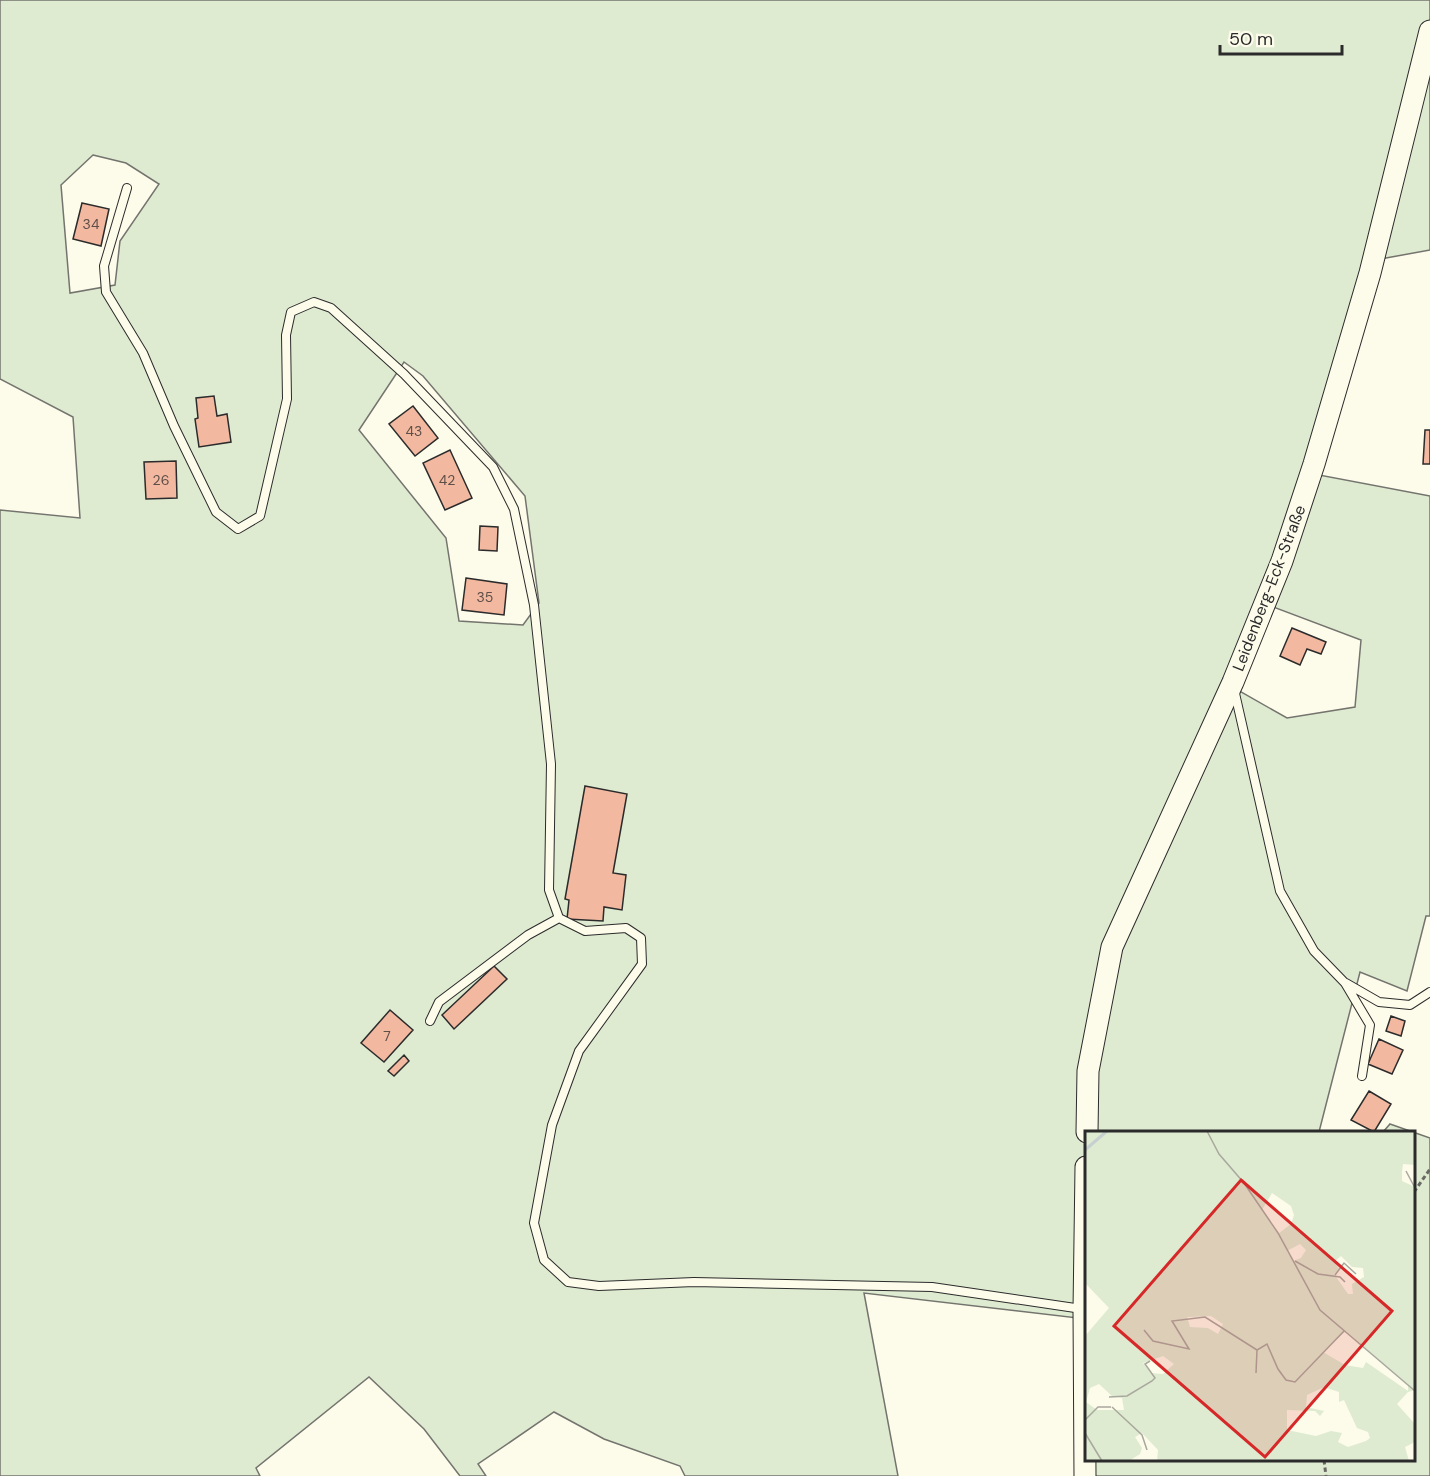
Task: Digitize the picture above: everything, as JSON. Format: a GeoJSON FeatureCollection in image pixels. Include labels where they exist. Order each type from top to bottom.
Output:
{"type":"FeatureCollection","features":[{"type":"Feature","properties":{"kind":"street","name":"Leidenberg-Eck-Straße"},"geometry":{"type":"LineString","coordinates":[[1087,1131],[1088,1071],[1112,947],[1233,682],[1282,561],[1314,464],[1370,273],[1430,31]]}},
{"type":"Feature","properties":{"kind":"street"},"geometry":{"type":"LineString","coordinates":[[1085,1238],[1085,1476]]}},
{"type":"Feature","properties":{"kind":"lane"},"geometry":{"type":"LineString","coordinates":[[127,188],[104,266],[106,292],[143,353],[174,426],[216,512],[238,530],[260,516],[287,399],[286,335],[291,312],[314,302],[331,308],[404,374],[493,467],[514,509],[534,605],[551,764],[549,890],[559,918],[585,931],[626,928],[641,938],[642,964],[579,1051],[552,1125],[534,1223],[544,1260],[568,1282],[599,1286],[705,1282],[932,1287],[1084,1310]]}},
{"type":"Feature","properties":{"kind":"lane"},"geometry":{"type":"LineString","coordinates":[[1233,682],[1280,891],[1314,951],[1345,983],[1370,1025],[1362,1076]]}},
{"type":"Feature","properties":{"kind":"lane"},"geometry":{"type":"LineString","coordinates":[[430,1021],[439,1002],[528,935],[559,918]]}},
{"type":"Feature","properties":{"kind":"lane"},"geometry":{"type":"LineString","coordinates":[[1345,983],[1379,1002],[1410,1005],[1430,992]]}},
{"type":"Feature","properties":{"kind":"path"},"geometry":{"type":"LineString","coordinates":[[1415,1189],[1430,1169]]}},
{"type":"Feature","properties":{"kind":"path"},"geometry":{"type":"LineString","coordinates":[[1324,1461],[1326,1476]]}},
{"type":"Feature","properties":{"kind":"green space"},"geometry":{"type":"Polygon","coordinates":[[[0,0],[1430,0],[1430,250],[1364,262],[1303,472],[1430,496],[1430,916],[1426,916],[1407,991],[1360,972],[1319,1131],[1085,1131],[1085,1319],[864,1293],[898,1476],[685,1476],[680,1466],[604,1439],[554,1412],[478,1464],[486,1476],[460,1476],[424,1429],[369,1377],[256,1468],[260,1476],[0,1476],[0,510],[80,518],[73,417],[0,379],[0,0]],[[93,155],[61,185],[70,293],[115,285],[120,241],[159,184],[126,163],[93,155]],[[404,362],[359,430],[446,538],[459,621],[523,625],[539,603],[525,496],[423,376],[404,362]],[[1260,602],[1227,684],[1287,718],[1355,707],[1361,640],[1260,602]]]}},
{"type":"Feature","properties":{"kind":"green space"},"geometry":{"type":"Polygon","coordinates":[[[1390,1124],[1410,1131],[1384,1131],[1390,1124]]]}},
{"type":"Feature","properties":{"kind":"green space"},"geometry":{"type":"Polygon","coordinates":[[[1415,1132],[1430,1138],[1430,1476],[1095,1476],[1095,1461],[1415,1461],[1415,1132]]]}},
{"type":"Feature","properties":{"kind":"building"},"geometry":{"type":"Polygon","coordinates":[[[82,203],[109,209],[101,246],[73,239],[82,203]]]}},
{"type":"Feature","properties":{"kind":"building"},"geometry":{"type":"Polygon","coordinates":[[[214,396],[217,416],[227,414],[231,442],[199,447],[195,419],[198,418],[196,398],[214,396]]]}},
{"type":"Feature","properties":{"kind":"building"},"geometry":{"type":"Polygon","coordinates":[[[413,406],[438,438],[415,456],[389,424],[413,406]]]}},
{"type":"Feature","properties":{"kind":"building"},"geometry":{"type":"Polygon","coordinates":[[[1425,430],[1430,430],[1430,464],[1423,464],[1425,430]]]}},
{"type":"Feature","properties":{"kind":"building"},"geometry":{"type":"Polygon","coordinates":[[[450,450],[472,498],[445,510],[423,463],[450,450]]]}},
{"type":"Feature","properties":{"kind":"building"},"geometry":{"type":"Polygon","coordinates":[[[176,461],[177,498],[146,499],[144,462],[176,461]]]}},
{"type":"Feature","properties":{"kind":"building"},"geometry":{"type":"Polygon","coordinates":[[[480,526],[498,527],[497,551],[479,550],[480,526]]]}},
{"type":"Feature","properties":{"kind":"building"},"geometry":{"type":"Polygon","coordinates":[[[466,578],[507,584],[504,615],[462,610],[466,578]]]}},
{"type":"Feature","properties":{"kind":"building"},"geometry":{"type":"Polygon","coordinates":[[[1292,628],[1326,642],[1321,654],[1307,649],[1300,665],[1280,656],[1292,628]]]}},
{"type":"Feature","properties":{"kind":"building"},"geometry":{"type":"Polygon","coordinates":[[[585,786],[627,794],[613,873],[626,875],[622,910],[604,907],[603,921],[567,919],[569,900],[565,899],[585,786]]]}},
{"type":"Feature","properties":{"kind":"building"},"geometry":{"type":"Polygon","coordinates":[[[494,966],[507,979],[454,1029],[442,1015],[494,966]]]}},
{"type":"Feature","properties":{"kind":"building"},"geometry":{"type":"Polygon","coordinates":[[[390,1010],[413,1030],[384,1062],[361,1043],[390,1010]]]}},
{"type":"Feature","properties":{"kind":"building"},"geometry":{"type":"Polygon","coordinates":[[[1391,1016],[1405,1021],[1401,1036],[1386,1031],[1391,1016]]]}},
{"type":"Feature","properties":{"kind":"building"},"geometry":{"type":"Polygon","coordinates":[[[1379,1039],[1403,1050],[1392,1074],[1368,1064],[1379,1039]]]}},
{"type":"Feature","properties":{"kind":"building"},"geometry":{"type":"Polygon","coordinates":[[[404,1055],[409,1061],[394,1076],[388,1071],[404,1055]]]}},
{"type":"Feature","properties":{"kind":"building"},"geometry":{"type":"Polygon","coordinates":[[[1369,1091],[1391,1104],[1375,1131],[1351,1120],[1369,1091]]]}}]}
